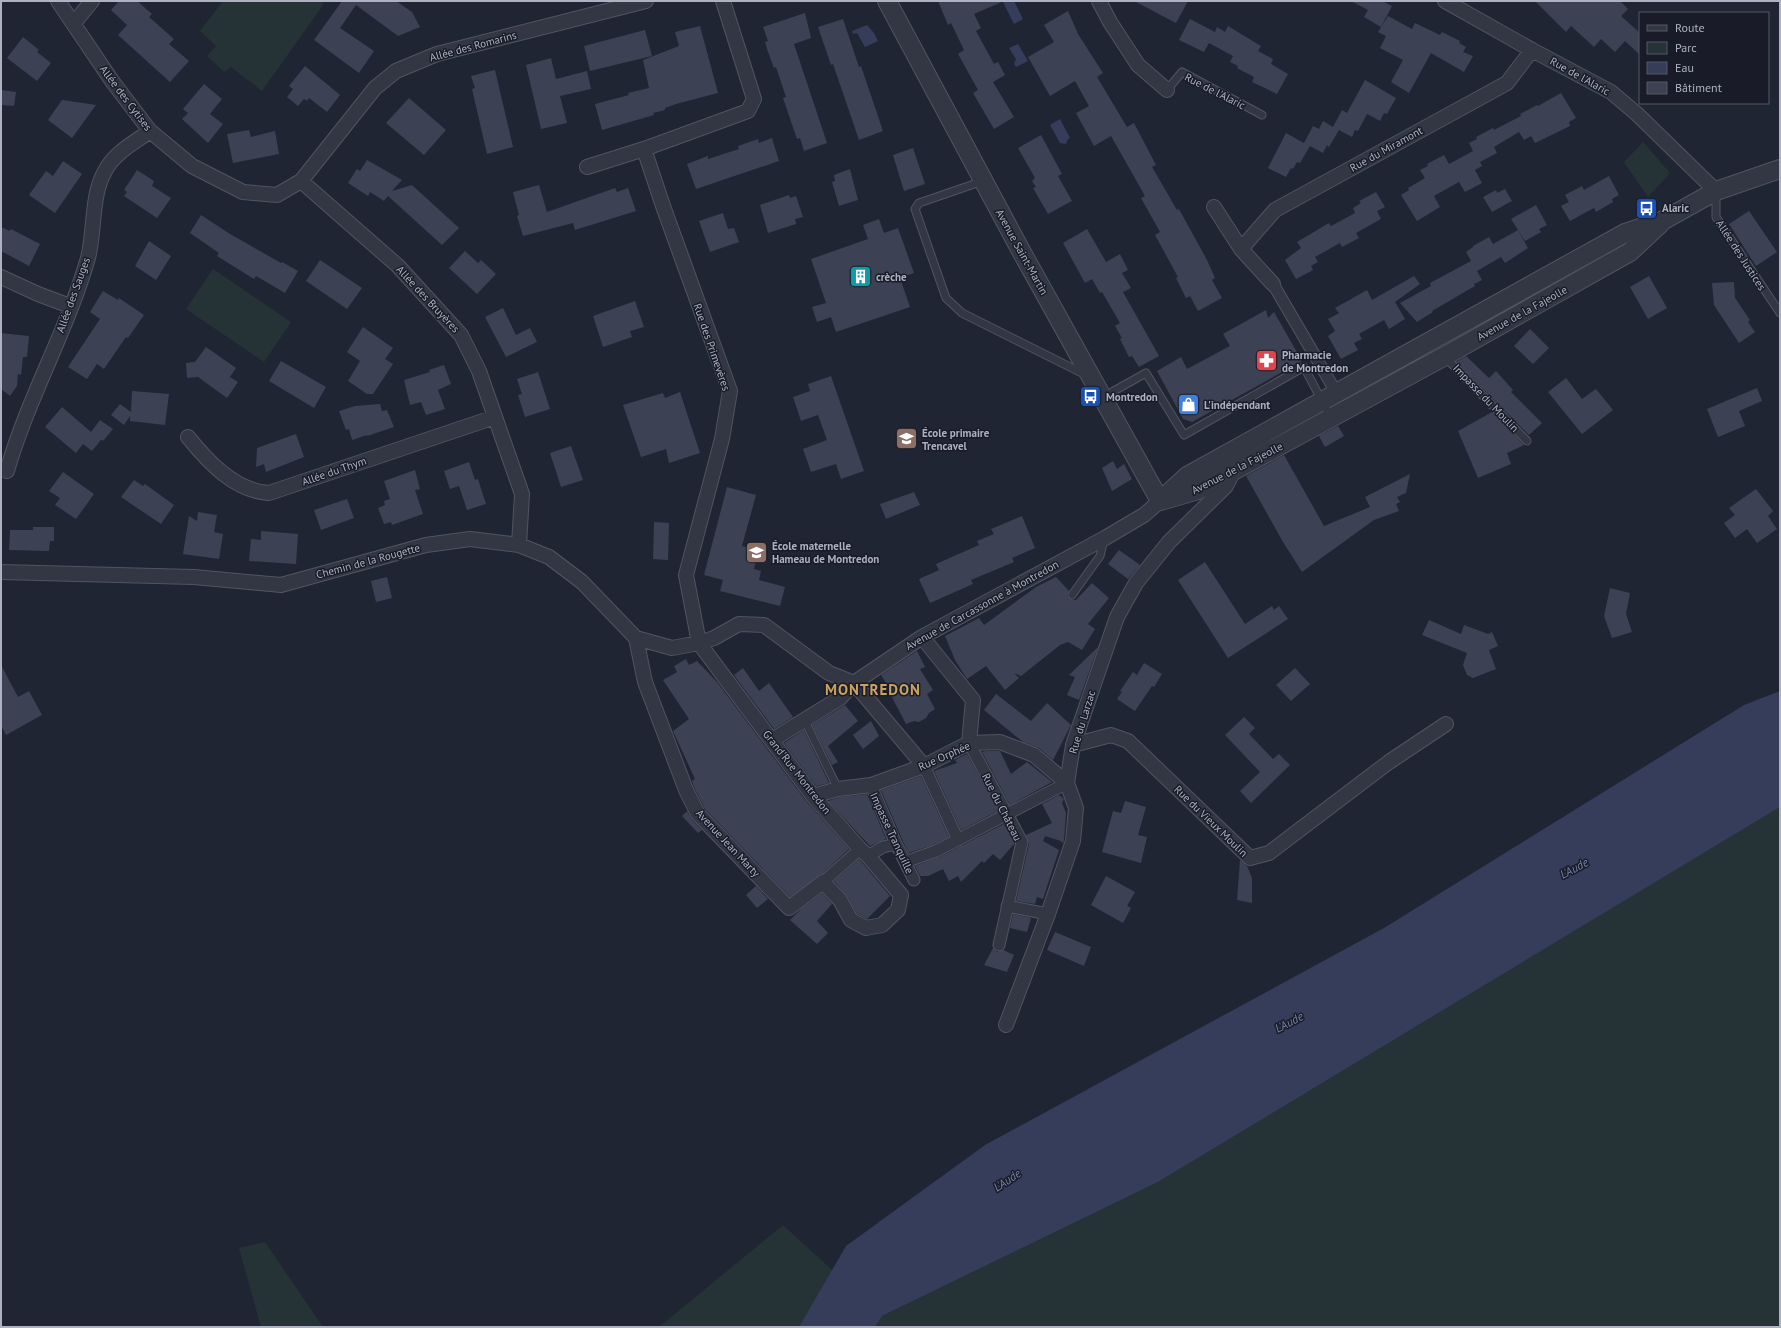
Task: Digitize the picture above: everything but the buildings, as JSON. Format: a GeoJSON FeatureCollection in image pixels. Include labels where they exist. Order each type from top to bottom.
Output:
{"type":"FeatureCollection","features":[{"type":"Feature","properties":{"kind":"street","name":"Allée des Cytises"},"geometry":{"type":"LineString","coordinates":[[58,1],[112,80],[150,132],[192,166],[243,192],[277,195],[301,181]]}},
{"type":"Feature","properties":{"kind":"street"},"geometry":{"type":"LineString","coordinates":[[74,24],[92,1]]}},
{"type":"Feature","properties":{"kind":"street","name":"Allée des Romarins"},"geometry":{"type":"LineString","coordinates":[[301,181],[375,88],[396,71],[437,54],[646,1]]}},
{"type":"Feature","properties":{"kind":"street"},"geometry":{"type":"LineString","coordinates":[[587,167],[644,149],[748,111],[754,99],[723,1]]}},
{"type":"Feature","properties":{"kind":"street","name":"Avenue Saint-Martin"},"geometry":{"type":"LineString","coordinates":[[887,1],[983,181],[1160,501]]}},
{"type":"Feature","properties":{"kind":"street","name":"Rue de l'Alaric"},"geometry":{"type":"LineString","coordinates":[[1099,1],[1110,22],[1138,65],[1168,90]]}},
{"type":"Feature","properties":{"kind":"street","name":"Rue de l'Alaric"},"geometry":{"type":"LineString","coordinates":[[1444,1],[1467,7],[1532,50],[1611,92],[1637,114],[1716,192]]}},
{"type":"Feature","properties":{"kind":"street","name":"Rue du Miramont"},"geometry":{"type":"LineString","coordinates":[[1241,250],[1275,210],[1507,83],[1532,50]]}},
{"type":"Feature","properties":{"kind":"street","name":"Allée des Sauges"},"geometry":{"type":"LineString","coordinates":[[7,471],[17,440],[88,257],[99,188],[105,171],[118,154],[150,132]]}},
{"type":"Feature","properties":{"kind":"street","name":"Rue des Primevères"},"geometry":{"type":"LineString","coordinates":[[644,149],[730,391],[722,439],[686,575],[700,643]]}},
{"type":"Feature","properties":{"kind":"street","name":"Avenue de la Fajeolle"},"geometry":{"type":"LineString","coordinates":[[1160,501],[1188,476],[1226,454],[1625,233],[1664,220],[1716,192],[1780,169]]}},
{"type":"Feature","properties":{"kind":"street","name":"Allée des Bruyères"},"geometry":{"type":"LineString","coordinates":[[301,181],[398,266],[461,335],[479,371],[522,494],[519,545]]}},
{"type":"Feature","properties":{"kind":"street"},"geometry":{"type":"LineString","coordinates":[[1214,207],[1241,250],[1273,284],[1330,396]]}},
{"type":"Feature","properties":{"kind":"street","name":"Avenue de la Fajeolle"},"geometry":{"type":"LineString","coordinates":[[1160,501],[1198,490],[1445,356],[1630,252],[1664,220]]}},
{"type":"Feature","properties":{"kind":"street"},"geometry":{"type":"LineString","coordinates":[[1,277],[38,294],[70,306]]}},
{"type":"Feature","properties":{"kind":"street","name":"Allée du Thym"},"geometry":{"type":"LineString","coordinates":[[188,437],[204,456],[239,485],[256,492],[269,493],[495,417]]}},
{"type":"Feature","properties":{"kind":"street"},"geometry":{"type":"LineString","coordinates":[[1226,454],[1235,471]]}},
{"type":"Feature","properties":{"kind":"street","name":"Rue du Larzac"},"geometry":{"type":"LineString","coordinates":[[1006,1025],[1048,914],[1073,841],[1076,808],[1067,783],[1073,745],[1117,617],[1136,583],[1169,542],[1226,486],[1235,471]]}},
{"type":"Feature","properties":{"kind":"street","name":"Avenue de Carcassonne à Montredon"},"geometry":{"type":"LineString","coordinates":[[772,740],[840,698],[854,682],[922,637],[1104,538],[1144,515],[1160,501]]}},
{"type":"Feature","properties":{"kind":"street","name":"Chemin de la Rougette"},"geometry":{"type":"LineString","coordinates":[[1,572],[194,577],[281,585],[426,545],[470,540],[519,545],[549,557],[582,582],[636,638]]}},
{"type":"Feature","properties":{"kind":"street"},"geometry":{"type":"LineString","coordinates":[[636,638],[672,648],[700,643],[714,638],[739,624],[764,624],[830,673],[854,682],[924,766],[958,840]]}},
{"type":"Feature","properties":{"kind":"street"},"geometry":{"type":"LineString","coordinates":[[922,637],[974,700],[968,743]]}},
{"type":"Feature","properties":{"kind":"street","name":"Avenue Jean Marty"},"geometry":{"type":"LineString","coordinates":[[636,638],[645,682],[686,790],[698,814],[789,908],[864,852],[896,844]]}},
{"type":"Feature","properties":{"kind":"street","name":"Grand'Rue Montredon"},"geometry":{"type":"LineString","coordinates":[[700,643],[813,796],[901,895],[898,910],[882,925],[866,928],[852,920],[840,900],[822,882]]}},
{"type":"Feature","properties":{"kind":"street","name":"Rue du Vieux Moulin"},"geometry":{"type":"LineString","coordinates":[[1073,745],[1111,735],[1128,741],[1250,858],[1269,853],[1389,762],[1446,724]]}},
{"type":"Feature","properties":{"kind":"street","name":"Rue Orphée"},"geometry":{"type":"LineString","coordinates":[[813,796],[838,789],[871,785],[924,766],[968,743],[1000,742],[1034,755],[1067,783]]}},
{"type":"Feature","properties":{"kind":"street","name":"Rue du Château"},"geometry":{"type":"LineString","coordinates":[[968,743],[1022,842],[999,945]]}},
{"type":"Feature","properties":{"kind":"street"},"geometry":{"type":"LineString","coordinates":[[905,862],[936,851],[1067,783]]}},
{"type":"Feature","properties":{"kind":"street","name":"Impasse Tranquille"},"geometry":{"type":"LineString","coordinates":[[871,785],[896,844],[914,880]]}},
{"type":"Feature","properties":{"kind":"street"},"geometry":{"type":"LineString","coordinates":[[1007,906],[1048,914]]}},
{"type":"Feature","properties":{"kind":"lane","name":"Rue de l'Alaric"},"geometry":{"type":"LineString","coordinates":[[1168,90],[1182,72],[1262,115]]}},
{"type":"Feature","properties":{"kind":"lane"},"geometry":{"type":"LineString","coordinates":[[983,181],[919,203],[915,209],[946,298],[962,313],[1091,378]]}},
{"type":"Feature","properties":{"kind":"lane","name":"Allée des Justices"},"geometry":{"type":"LineString","coordinates":[[1716,192],[1716,217],[1780,314]]}},
{"type":"Feature","properties":{"kind":"lane","name":"Impasse du Moulin"},"geometry":{"type":"LineString","coordinates":[[1445,356],[1527,440]]}},
{"type":"Feature","properties":{"kind":"lane"},"geometry":{"type":"LineString","coordinates":[[1102,397],[1146,373],[1184,435],[1304,366],[1330,396],[1332,418]]}},
{"type":"Feature","properties":{"kind":"lane"},"geometry":{"type":"LineString","coordinates":[[1072,595],[1100,556],[1104,538]]}},
{"type":"Feature","properties":{"kind":"lane"},"geometry":{"type":"LineString","coordinates":[[804,719],[838,789]]}},
{"type":"Feature","properties":{"kind":"green space"},"geometry":{"type":"Polygon","coordinates":[[[223,1],[323,1],[323,5],[262,91],[231,67],[224,72],[207,56],[216,46],[200,31],[223,1]]]}},
{"type":"Feature","properties":{"kind":"green space"},"geometry":{"type":"Polygon","coordinates":[[[1643,142],[1670,173],[1648,197],[1624,162],[1643,142]]]}},
{"type":"Feature","properties":{"kind":"green space"},"geometry":{"type":"Polygon","coordinates":[[[213,269],[291,322],[264,362],[186,309],[213,269]]]}},
{"type":"Feature","properties":{"kind":"green space"},"geometry":{"type":"Polygon","coordinates":[[[1780,807],[1780,1327],[659,1327],[783,1225],[882,1316],[1158,1182],[1780,807]]]}},
{"type":"Feature","properties":{"kind":"green space"},"geometry":{"type":"Polygon","coordinates":[[[265,1242],[323,1327],[261,1327],[239,1248],[265,1242]]]}},
{"type":"Feature","properties":{"kind":"water"},"geometry":{"type":"Polygon","coordinates":[[[1014,1],[1023,19],[1014,24],[1003,2],[1014,1]]]}},
{"type":"Feature","properties":{"kind":"water"},"geometry":{"type":"Polygon","coordinates":[[[867,25],[874,33],[878,41],[865,47],[857,33],[853,34],[852,31],[867,25]]]}},
{"type":"Feature","properties":{"kind":"water"},"geometry":{"type":"Polygon","coordinates":[[[1018,44],[1028,61],[1016,67],[1014,64],[1016,59],[1009,48],[1018,44]]]}},
{"type":"Feature","properties":{"kind":"water"},"geometry":{"type":"Polygon","coordinates":[[[1060,119],[1070,138],[1066,144],[1060,143],[1050,125],[1060,119]]]}},
{"type":"Feature","properties":{"kind":"water","name":"L'Aude"},"geometry":{"type":"Polygon","coordinates":[[[1780,691],[1780,807],[1158,1182],[882,1316],[875,1327],[799,1327],[846,1246],[985,1145],[1384,928],[1744,705],[1780,691]]]}},
{"type":"Feature","properties":{"kind":"place","name":"Alaric"},"geometry":{"type":"Point","coordinates":[1647,208]}},
{"type":"Feature","properties":{"kind":"place","name":"crèche"},"geometry":{"type":"Point","coordinates":[860,277]}},
{"type":"Feature","properties":{"kind":"place","name":"Pharmacie de Montredon"},"geometry":{"type":"Point","coordinates":[1267,361]}},
{"type":"Feature","properties":{"kind":"place","name":"Montredon"},"geometry":{"type":"Point","coordinates":[1091,397]}},
{"type":"Feature","properties":{"kind":"place","name":"L'indépendant"},"geometry":{"type":"Point","coordinates":[1189,405]}},
{"type":"Feature","properties":{"kind":"place","name":"École primaire Trencavel"},"geometry":{"type":"Point","coordinates":[906,439]}},
{"type":"Feature","properties":{"kind":"place","name":"École maternelle Hameau de Montredon"},"geometry":{"type":"Point","coordinates":[757,552]}},
{"type":"Feature","properties":{"kind":"district","name":"MONTREDON"},"geometry":{"type":"Point","coordinates":[873,689]}}]}
